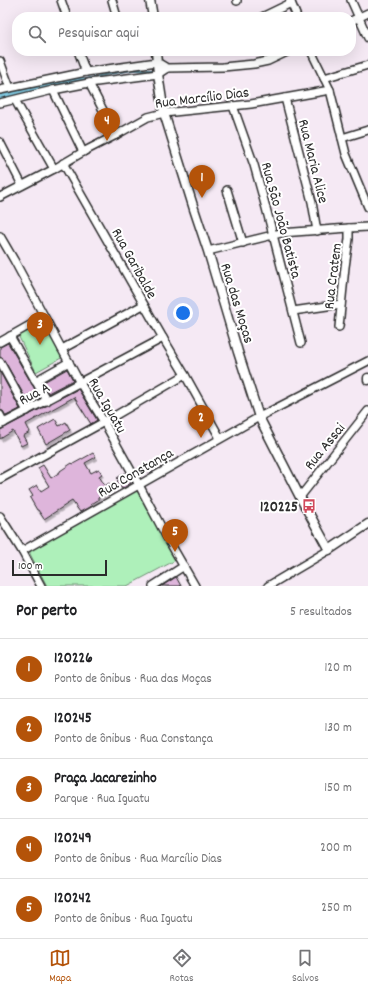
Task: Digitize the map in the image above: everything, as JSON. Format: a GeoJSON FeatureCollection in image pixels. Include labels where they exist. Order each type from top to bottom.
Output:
{"type":"FeatureCollection","features":[{"type":"Feature","properties":{"kind":"street"},"geometry":{"type":"LineString","coordinates":[[61,0],[65,12]]}},
{"type":"Feature","properties":{"kind":"street"},"geometry":{"type":"LineString","coordinates":[[112,0],[116,12]]}},
{"type":"Feature","properties":{"kind":"street"},"geometry":{"type":"LineString","coordinates":[[150,0],[152,12]]}},
{"type":"Feature","properties":{"kind":"street"},"geometry":{"type":"LineString","coordinates":[[351,0],[368,38]]}},
{"type":"Feature","properties":{"kind":"street"},"geometry":{"type":"LineString","coordinates":[[271,12],[291,1],[295,12]]}},
{"type":"Feature","properties":{"kind":"street"},"geometry":{"type":"LineString","coordinates":[[356,18],[368,13]]}},
{"type":"Feature","properties":{"kind":"street"},"geometry":{"type":"LineString","coordinates":[[80,56],[86,72]]}},
{"type":"Feature","properties":{"kind":"street","name":"Rua das Moças"},"geometry":{"type":"LineString","coordinates":[[156,56],[164,113],[259,417],[329,550]]}},
{"type":"Feature","properties":{"kind":"street"},"geometry":{"type":"LineString","coordinates":[[0,90],[86,72],[156,62],[167,68],[223,67],[254,64],[268,61],[278,56]]}},
{"type":"Feature","properties":{"kind":"street"},"geometry":{"type":"LineString","coordinates":[[313,56],[330,90],[346,154],[368,207]]}},
{"type":"Feature","properties":{"kind":"street"},"geometry":{"type":"LineString","coordinates":[[0,61],[10,88]]}},
{"type":"Feature","properties":{"kind":"street"},"geometry":{"type":"LineString","coordinates":[[324,78],[368,65]]}},
{"type":"Feature","properties":{"kind":"street"},"geometry":{"type":"LineString","coordinates":[[0,103],[89,83],[158,74],[167,68]]}},
{"type":"Feature","properties":{"kind":"street"},"geometry":{"type":"LineString","coordinates":[[89,83],[116,135]]}},
{"type":"Feature","properties":{"kind":"street"},"geometry":{"type":"LineString","coordinates":[[53,90],[84,152]]}},
{"type":"Feature","properties":{"kind":"street","name":"Rua Marcílio Dias"},"geometry":{"type":"LineString","coordinates":[[0,197],[148,117],[164,113],[251,104],[330,90]]}},
{"type":"Feature","properties":{"kind":"street","name":"Rua Maria Alice"},"geometry":{"type":"LineString","coordinates":[[285,98],[312,202],[317,231]]}},
{"type":"Feature","properties":{"kind":"street"},"geometry":{"type":"LineString","coordinates":[[15,100],[54,169]]}},
{"type":"Feature","properties":{"kind":"street","name":"Rua São João Batista"},"geometry":{"type":"LineString","coordinates":[[233,106],[254,165],[301,343]]}},
{"type":"Feature","properties":{"kind":"street"},"geometry":{"type":"LineString","coordinates":[[342,138],[368,130]]}},
{"type":"Feature","properties":{"kind":"street"},"geometry":{"type":"LineString","coordinates":[[0,142],[22,185]]}},
{"type":"Feature","properties":{"kind":"street","name":"Rua Garibalde"},"geometry":{"type":"LineString","coordinates":[[63,163],[220,438]]}},
{"type":"Feature","properties":{"kind":"street"},"geometry":{"type":"LineString","coordinates":[[227,190],[243,242]]}},
{"type":"Feature","properties":{"kind":"street"},"geometry":{"type":"LineString","coordinates":[[208,251],[281,233],[368,227]]}},
{"type":"Feature","properties":{"kind":"street","name":"Rua Cratem"},"geometry":{"type":"LineString","coordinates":[[339,327],[349,228]]}},
{"type":"Feature","properties":{"kind":"street","name":"Rua Iguatu"},"geometry":{"type":"LineString","coordinates":[[0,236],[80,383],[104,422],[195,586]]}},
{"type":"Feature","properties":{"kind":"street"},"geometry":{"type":"LineString","coordinates":[[293,311],[341,304]]}},
{"type":"Feature","properties":{"kind":"street"},"geometry":{"type":"LineString","coordinates":[[62,349],[144,305]]}},
{"type":"Feature","properties":{"kind":"street"},"geometry":{"type":"LineString","coordinates":[[0,342],[44,317]]}},
{"type":"Feature","properties":{"kind":"street"},"geometry":{"type":"LineString","coordinates":[[10,336],[47,401]]}},
{"type":"Feature","properties":{"kind":"street","name":"Rua A"},"geometry":{"type":"LineString","coordinates":[[2,424],[163,338]]}},
{"type":"Feature","properties":{"kind":"street","name":"Rua Constança"},"geometry":{"type":"LineString","coordinates":[[22,552],[220,438],[368,361]]}},
{"type":"Feature","properties":{"kind":"street"},"geometry":{"type":"LineString","coordinates":[[0,362],[27,411]]}},
{"type":"Feature","properties":{"kind":"street"},"geometry":{"type":"LineString","coordinates":[[35,381],[69,362]]}},
{"type":"Feature","properties":{"kind":"street"},"geometry":{"type":"LineString","coordinates":[[0,479],[185,376]]}},
{"type":"Feature","properties":{"kind":"street","name":"Rua Assai"},"geometry":{"type":"LineString","coordinates":[[300,497],[368,411]]}},
{"type":"Feature","properties":{"kind":"street"},"geometry":{"type":"LineString","coordinates":[[0,415],[2,424]]}},
{"type":"Feature","properties":{"kind":"street"},"geometry":{"type":"LineString","coordinates":[[0,516],[41,586]]}},
{"type":"Feature","properties":{"kind":"street"},"geometry":{"type":"LineString","coordinates":[[268,586],[329,550],[368,524]]}},
{"type":"Feature","properties":{"kind":"street"},"geometry":{"type":"LineString","coordinates":[[152,586],[184,566]]}},
{"type":"Feature","properties":{"kind":"green space"},"geometry":{"type":"Polygon","coordinates":[[[43,319],[63,357],[36,372],[17,333],[43,319]]]}},
{"type":"Feature","properties":{"kind":"green space"},"geometry":{"type":"Polygon","coordinates":[[[134,491],[139,493],[176,560],[127,586],[47,586],[30,554],[30,550],[134,491]]]}},
{"type":"Feature","properties":{"kind":"building"},"geometry":{"type":"Polygon","coordinates":[[[8,343],[40,398],[29,404],[4,360],[0,357],[0,347],[8,343]]]}},
{"type":"Feature","properties":{"kind":"building"},"geometry":{"type":"Polygon","coordinates":[[[67,369],[73,380],[48,393],[42,383],[67,369]]]}},
{"type":"Feature","properties":{"kind":"building"},"geometry":{"type":"Polygon","coordinates":[[[0,372],[20,409],[6,416],[3,411],[0,410],[0,372]]]}},
{"type":"Feature","properties":{"kind":"building"},"geometry":{"type":"Polygon","coordinates":[[[78,389],[97,420],[91,424],[74,397],[26,424],[30,432],[23,436],[27,443],[21,446],[13,431],[0,439],[0,430],[78,389]]]}},
{"type":"Feature","properties":{"kind":"building"},"geometry":{"type":"Polygon","coordinates":[[[55,419],[59,426],[66,422],[70,430],[46,444],[38,429],[55,419]]]}},
{"type":"Feature","properties":{"kind":"building"},"geometry":{"type":"Polygon","coordinates":[[[93,453],[96,457],[85,463],[91,473],[99,469],[102,474],[99,476],[105,486],[109,483],[113,489],[98,498],[98,500],[90,505],[91,506],[80,512],[72,501],[44,519],[30,498],[33,496],[29,490],[37,485],[41,491],[49,486],[38,468],[43,465],[51,478],[72,463],[73,464],[93,453]]]}},
{"type":"Feature","properties":{"kind":"building"},"geometry":{"type":"Polygon","coordinates":[[[125,473],[131,483],[122,489],[117,481],[119,480],[117,478],[125,473]]]}},
{"type":"Feature","properties":{"kind":"building"},"geometry":{"type":"Polygon","coordinates":[[[176,577],[181,586],[162,586],[176,577]]]}},
{"type":"Feature","properties":{"kind":"waterway"},"geometry":{"type":"LineString","coordinates":[[81,80],[133,70],[155,70]]}},
{"type":"Feature","properties":{"kind":"waterway"},"geometry":{"type":"LineString","coordinates":[[0,98],[81,80]]}},
{"type":"Feature","properties":{"kind":"place","name":"120249"},"geometry":{"type":"Point","coordinates":[107,141]}},
{"type":"Feature","properties":{"kind":"place","name":"120226"},"geometry":{"type":"Point","coordinates":[202,198]}},
{"type":"Feature","properties":{"kind":"place","name":"Praça Jacarezinho"},"geometry":{"type":"Point","coordinates":[40,345]}},
{"type":"Feature","properties":{"kind":"place","name":"120245"},"geometry":{"type":"Point","coordinates":[201,438]}},
{"type":"Feature","properties":{"kind":"place","name":"120225"},"geometry":{"type":"Point","coordinates":[309,506]}},
{"type":"Feature","properties":{"kind":"place","name":"120242"},"geometry":{"type":"Point","coordinates":[175,552]}}]}
